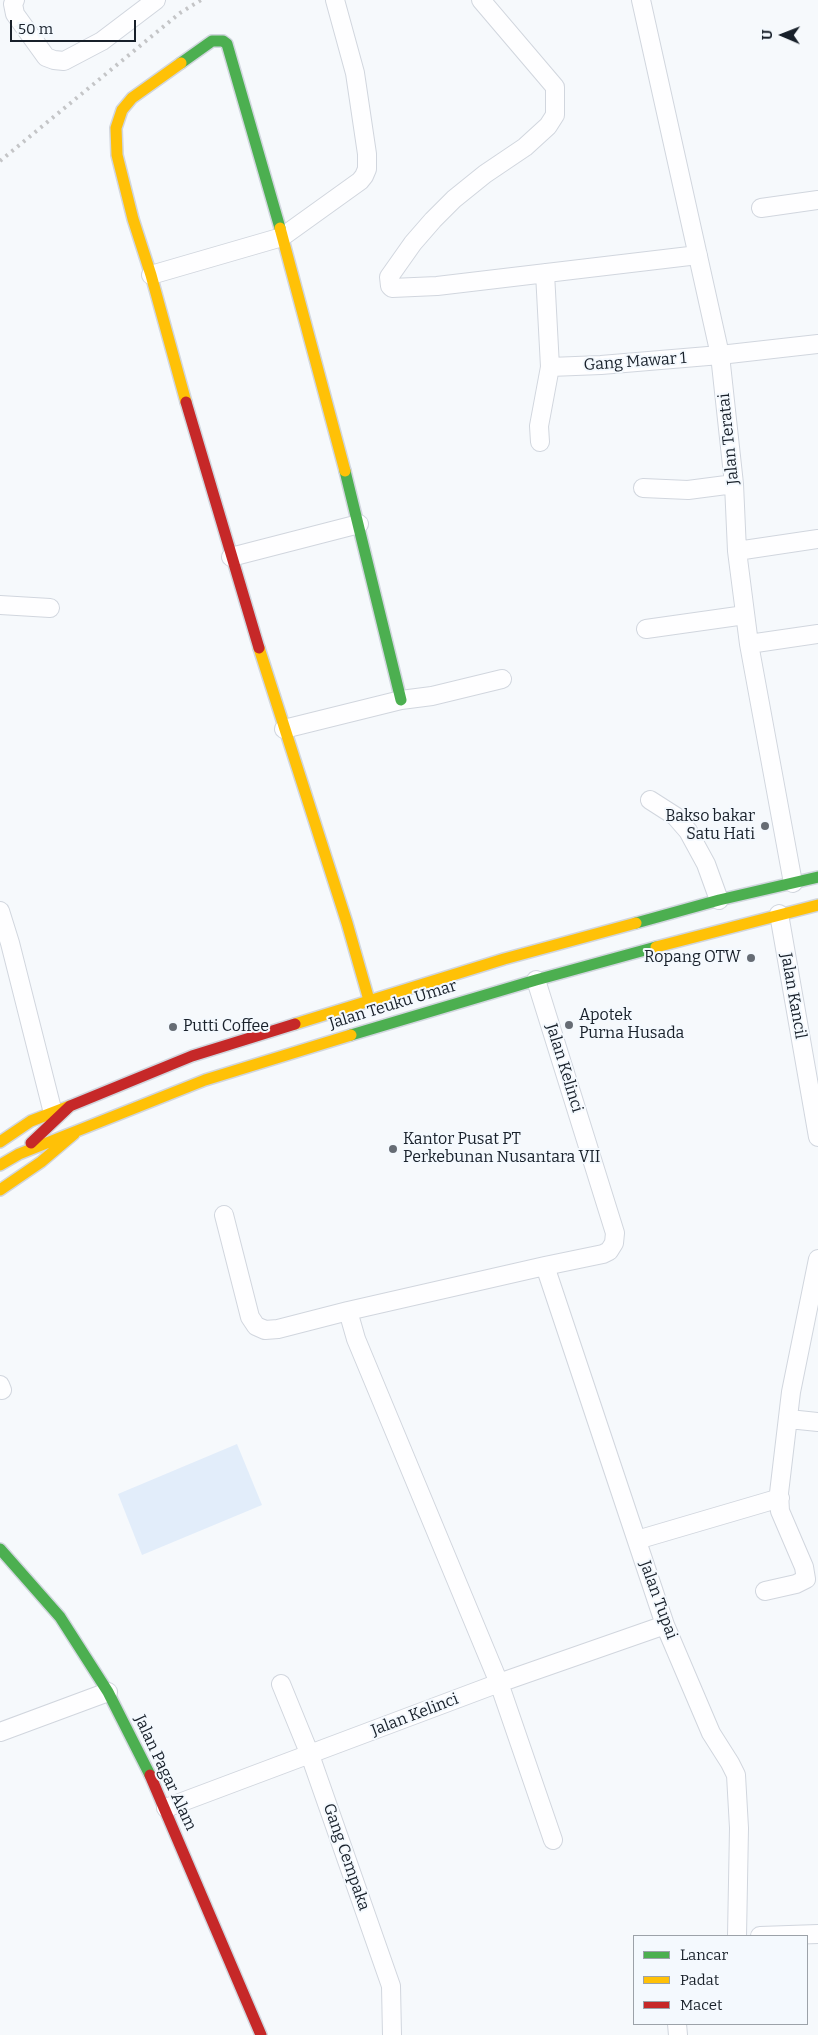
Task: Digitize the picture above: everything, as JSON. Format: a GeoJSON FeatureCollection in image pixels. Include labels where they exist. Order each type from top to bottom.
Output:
{"type":"FeatureCollection","features":[{"type":"Feature","properties":{"kind":"main road"},"geometry":{"type":"LineString","coordinates":[[370,1000],[231,557],[188,411],[151,275],[133,219],[117,155],[116,128],[122,110],[132,98],[212,41],[223,41],[227,44],[282,237],[359,524],[401,700]]}},
{"type":"Feature","properties":{"kind":"main road","name":"Jalan Teuku Umar"},"geometry":{"type":"LineString","coordinates":[[52,1118],[70,1106],[192,1056],[504,959],[719,900],[818,877]]}},
{"type":"Feature","properties":{"kind":"main road","name":"Jalan Teuku Umar"},"geometry":{"type":"LineString","coordinates":[[0,1190],[41,1162],[79,1130],[214,1077],[288,1053],[536,980],[818,905]]}},
{"type":"Feature","properties":{"kind":"main road"},"geometry":{"type":"LineString","coordinates":[[0,1142],[31,1121],[52,1118]]}},
{"type":"Feature","properties":{"kind":"main road"},"geometry":{"type":"LineString","coordinates":[[19,1154],[52,1118]]}},
{"type":"Feature","properties":{"kind":"main road"},"geometry":{"type":"LineString","coordinates":[[0,1165],[19,1154],[79,1130]]}},
{"type":"Feature","properties":{"kind":"main road","name":"Jalan Pagar Alam"},"geometry":{"type":"LineString","coordinates":[[0,1549],[60,1618],[108,1692],[133,1738],[166,1808],[261,2035]]}},
{"type":"Feature","properties":{"kind":"street"},"geometry":{"type":"LineString","coordinates":[[15,0],[13,4],[15,14],[46,57],[64,61],[102,41],[156,0]]}},
{"type":"Feature","properties":{"kind":"street"},"geometry":{"type":"LineString","coordinates":[[151,275],[282,237],[360,181],[367,169],[367,154],[354,73],[335,0]]}},
{"type":"Feature","properties":{"kind":"street"},"geometry":{"type":"LineString","coordinates":[[481,0],[555,87],[555,114],[548,126],[525,147],[485,174],[454,199],[433,220],[413,243],[394,270],[389,278],[388,285],[392,288],[438,286],[698,255]]}},
{"type":"Feature","properties":{"kind":"street","name":"Jalan Teratai"},"geometry":{"type":"LineString","coordinates":[[640,0],[720,356],[734,484],[737,551],[749,644],[793,883]]}},
{"type":"Feature","properties":{"kind":"street"},"geometry":{"type":"LineString","coordinates":[[761,208],[818,200]]}},
{"type":"Feature","properties":{"kind":"street"},"geometry":{"type":"LineString","coordinates":[[540,442],[539,426],[550,367],[544,273]]}},
{"type":"Feature","properties":{"kind":"street","name":"Gang Mawar 1"},"geometry":{"type":"LineString","coordinates":[[550,367],[601,366],[720,356],[818,344]]}},
{"type":"Feature","properties":{"kind":"street"},"geometry":{"type":"LineString","coordinates":[[642,488],[688,490],[734,484]]}},
{"type":"Feature","properties":{"kind":"street"},"geometry":{"type":"LineString","coordinates":[[231,557],[359,524]]}},
{"type":"Feature","properties":{"kind":"street"},"geometry":{"type":"LineString","coordinates":[[737,551],[818,539]]}},
{"type":"Feature","properties":{"kind":"street"},"geometry":{"type":"LineString","coordinates":[[0,605],[50,608]]}},
{"type":"Feature","properties":{"kind":"street"},"geometry":{"type":"LineString","coordinates":[[646,629],[745,615]]}},
{"type":"Feature","properties":{"kind":"street"},"geometry":{"type":"LineString","coordinates":[[749,644],[818,634]]}},
{"type":"Feature","properties":{"kind":"street"},"geometry":{"type":"LineString","coordinates":[[284,729],[401,700],[432,696],[502,679]]}},
{"type":"Feature","properties":{"kind":"street"},"geometry":{"type":"LineString","coordinates":[[650,800],[675,816],[688,832],[706,864],[719,900]]}},
{"type":"Feature","properties":{"kind":"street"},"geometry":{"type":"LineString","coordinates":[[0,911],[5,944],[52,1118]]}},
{"type":"Feature","properties":{"kind":"street","name":"Jalan Kancil"},"geometry":{"type":"LineString","coordinates":[[779,914],[818,1137]]}},
{"type":"Feature","properties":{"kind":"street","name":"Jalan Kelinci"},"geometry":{"type":"LineString","coordinates":[[536,980],[615,1233],[614,1243],[609,1251],[603,1254],[545,1266]]}},
{"type":"Feature","properties":{"kind":"street"},"geometry":{"type":"LineString","coordinates":[[224,1215],[250,1317],[256,1326],[265,1330],[278,1329],[545,1266]]}},
{"type":"Feature","properties":{"kind":"street"},"geometry":{"type":"LineString","coordinates":[[766,1591],[796,1584],[806,1579],[804,1567],[780,1512],[780,1498],[791,1392],[818,1260]]}},
{"type":"Feature","properties":{"kind":"street","name":"Jalan Tupai"},"geometry":{"type":"LineString","coordinates":[[545,1266],[665,1625],[711,1732],[736,1775],[739,1828],[737,1935]]}},
{"type":"Feature","properties":{"kind":"street"},"geometry":{"type":"LineString","coordinates":[[348,1311],[356,1339],[499,1683],[553,1840]]}},
{"type":"Feature","properties":{"kind":"street"},"geometry":{"type":"LineString","coordinates":[[789,1420],[818,1422]]}},
{"type":"Feature","properties":{"kind":"street"},"geometry":{"type":"LineString","coordinates":[[636,1540],[780,1498]]}},
{"type":"Feature","properties":{"kind":"street","name":"Jalan Kelinci"},"geometry":{"type":"LineString","coordinates":[[166,1808],[499,1683],[665,1625]]}},
{"type":"Feature","properties":{"kind":"street","name":"Gang Cempaka"},"geometry":{"type":"LineString","coordinates":[[281,1684],[310,1755],[391,1986],[392,2035]]}},
{"type":"Feature","properties":{"kind":"street"},"geometry":{"type":"LineString","coordinates":[[0,1732],[108,1692]]}},
{"type":"Feature","properties":{"kind":"street"},"geometry":{"type":"LineString","coordinates":[[789,1935],[818,1934]]}},
{"type":"Feature","properties":{"kind":"shaded area"},"geometry":{"type":"Polygon","coordinates":[[[237,1444],[262,1505],[142,1555],[118,1494],[237,1444]]]}},
{"type":"Feature","properties":{"kind":"railway"},"geometry":{"type":"LineString","coordinates":[[0,161],[180,13],[201,0]]}},
{"type":"Feature","properties":{"kind":"traffic: fast"},"geometry":{"type":"LineString","coordinates":[[181,63],[212,41],[223,41],[227,44],[280,228]]}},
{"type":"Feature","properties":{"kind":"traffic: fast"},"geometry":{"type":"LineString","coordinates":[[345,471],[401,700]]}},
{"type":"Feature","properties":{"kind":"traffic: fast"},"geometry":{"type":"LineString","coordinates":[[636,923],[719,900],[818,877]]}},
{"type":"Feature","properties":{"kind":"traffic: fast"},"geometry":{"type":"LineString","coordinates":[[351,1035],[536,980],[656,947]]}},
{"type":"Feature","properties":{"kind":"traffic: fast"},"geometry":{"type":"LineString","coordinates":[[0,1549],[60,1617],[108,1692],[150,1775]]}},
{"type":"Feature","properties":{"kind":"traffic: slow"},"geometry":{"type":"LineString","coordinates":[[181,63],[132,98],[122,110],[116,128],[117,155],[133,219],[151,275],[186,402]]}},
{"type":"Feature","properties":{"kind":"traffic: slow"},"geometry":{"type":"LineString","coordinates":[[280,228],[345,471]]}},
{"type":"Feature","properties":{"kind":"traffic: slow"},"geometry":{"type":"LineString","coordinates":[[259,648],[347,923],[369,1000]]}},
{"type":"Feature","properties":{"kind":"traffic: slow"},"geometry":{"type":"LineString","coordinates":[[656,947],[818,905]]}},
{"type":"Feature","properties":{"kind":"traffic: slow"},"geometry":{"type":"LineString","coordinates":[[295,1024],[504,959],[636,923]]}},
{"type":"Feature","properties":{"kind":"traffic: slow"},"geometry":{"type":"LineString","coordinates":[[0,1165],[19,1154],[205,1080],[351,1035]]}},
{"type":"Feature","properties":{"kind":"traffic: slow"},"geometry":{"type":"LineString","coordinates":[[0,1142],[31,1121],[70,1106]]}},
{"type":"Feature","properties":{"kind":"traffic: slow"},"geometry":{"type":"LineString","coordinates":[[0,1190],[41,1162],[74,1134]]}},
{"type":"Feature","properties":{"kind":"traffic: jam"},"geometry":{"type":"LineString","coordinates":[[186,402],[259,648]]}},
{"type":"Feature","properties":{"kind":"traffic: jam"},"geometry":{"type":"LineString","coordinates":[[31,1143],[70,1106],[192,1056],[295,1024]]}},
{"type":"Feature","properties":{"kind":"traffic: jam"},"geometry":{"type":"LineString","coordinates":[[150,1775],[261,2035]]}},
{"type":"Feature","properties":{"kind":"place","name":"Bakso bakar Satu Hati"},"geometry":{"type":"Point","coordinates":[765,826]}},
{"type":"Feature","properties":{"kind":"place","name":"Ropang OTW"},"geometry":{"type":"Point","coordinates":[751,958]}},
{"type":"Feature","properties":{"kind":"place","name":"Apotek Purna Husada"},"geometry":{"type":"Point","coordinates":[569,1025]}},
{"type":"Feature","properties":{"kind":"place","name":"Putti Coffee"},"geometry":{"type":"Point","coordinates":[173,1027]}},
{"type":"Feature","properties":{"kind":"place","name":"Kantor Pusat PT Perkebunan Nusantara VII"},"geometry":{"type":"Point","coordinates":[393,1149]}}]}
